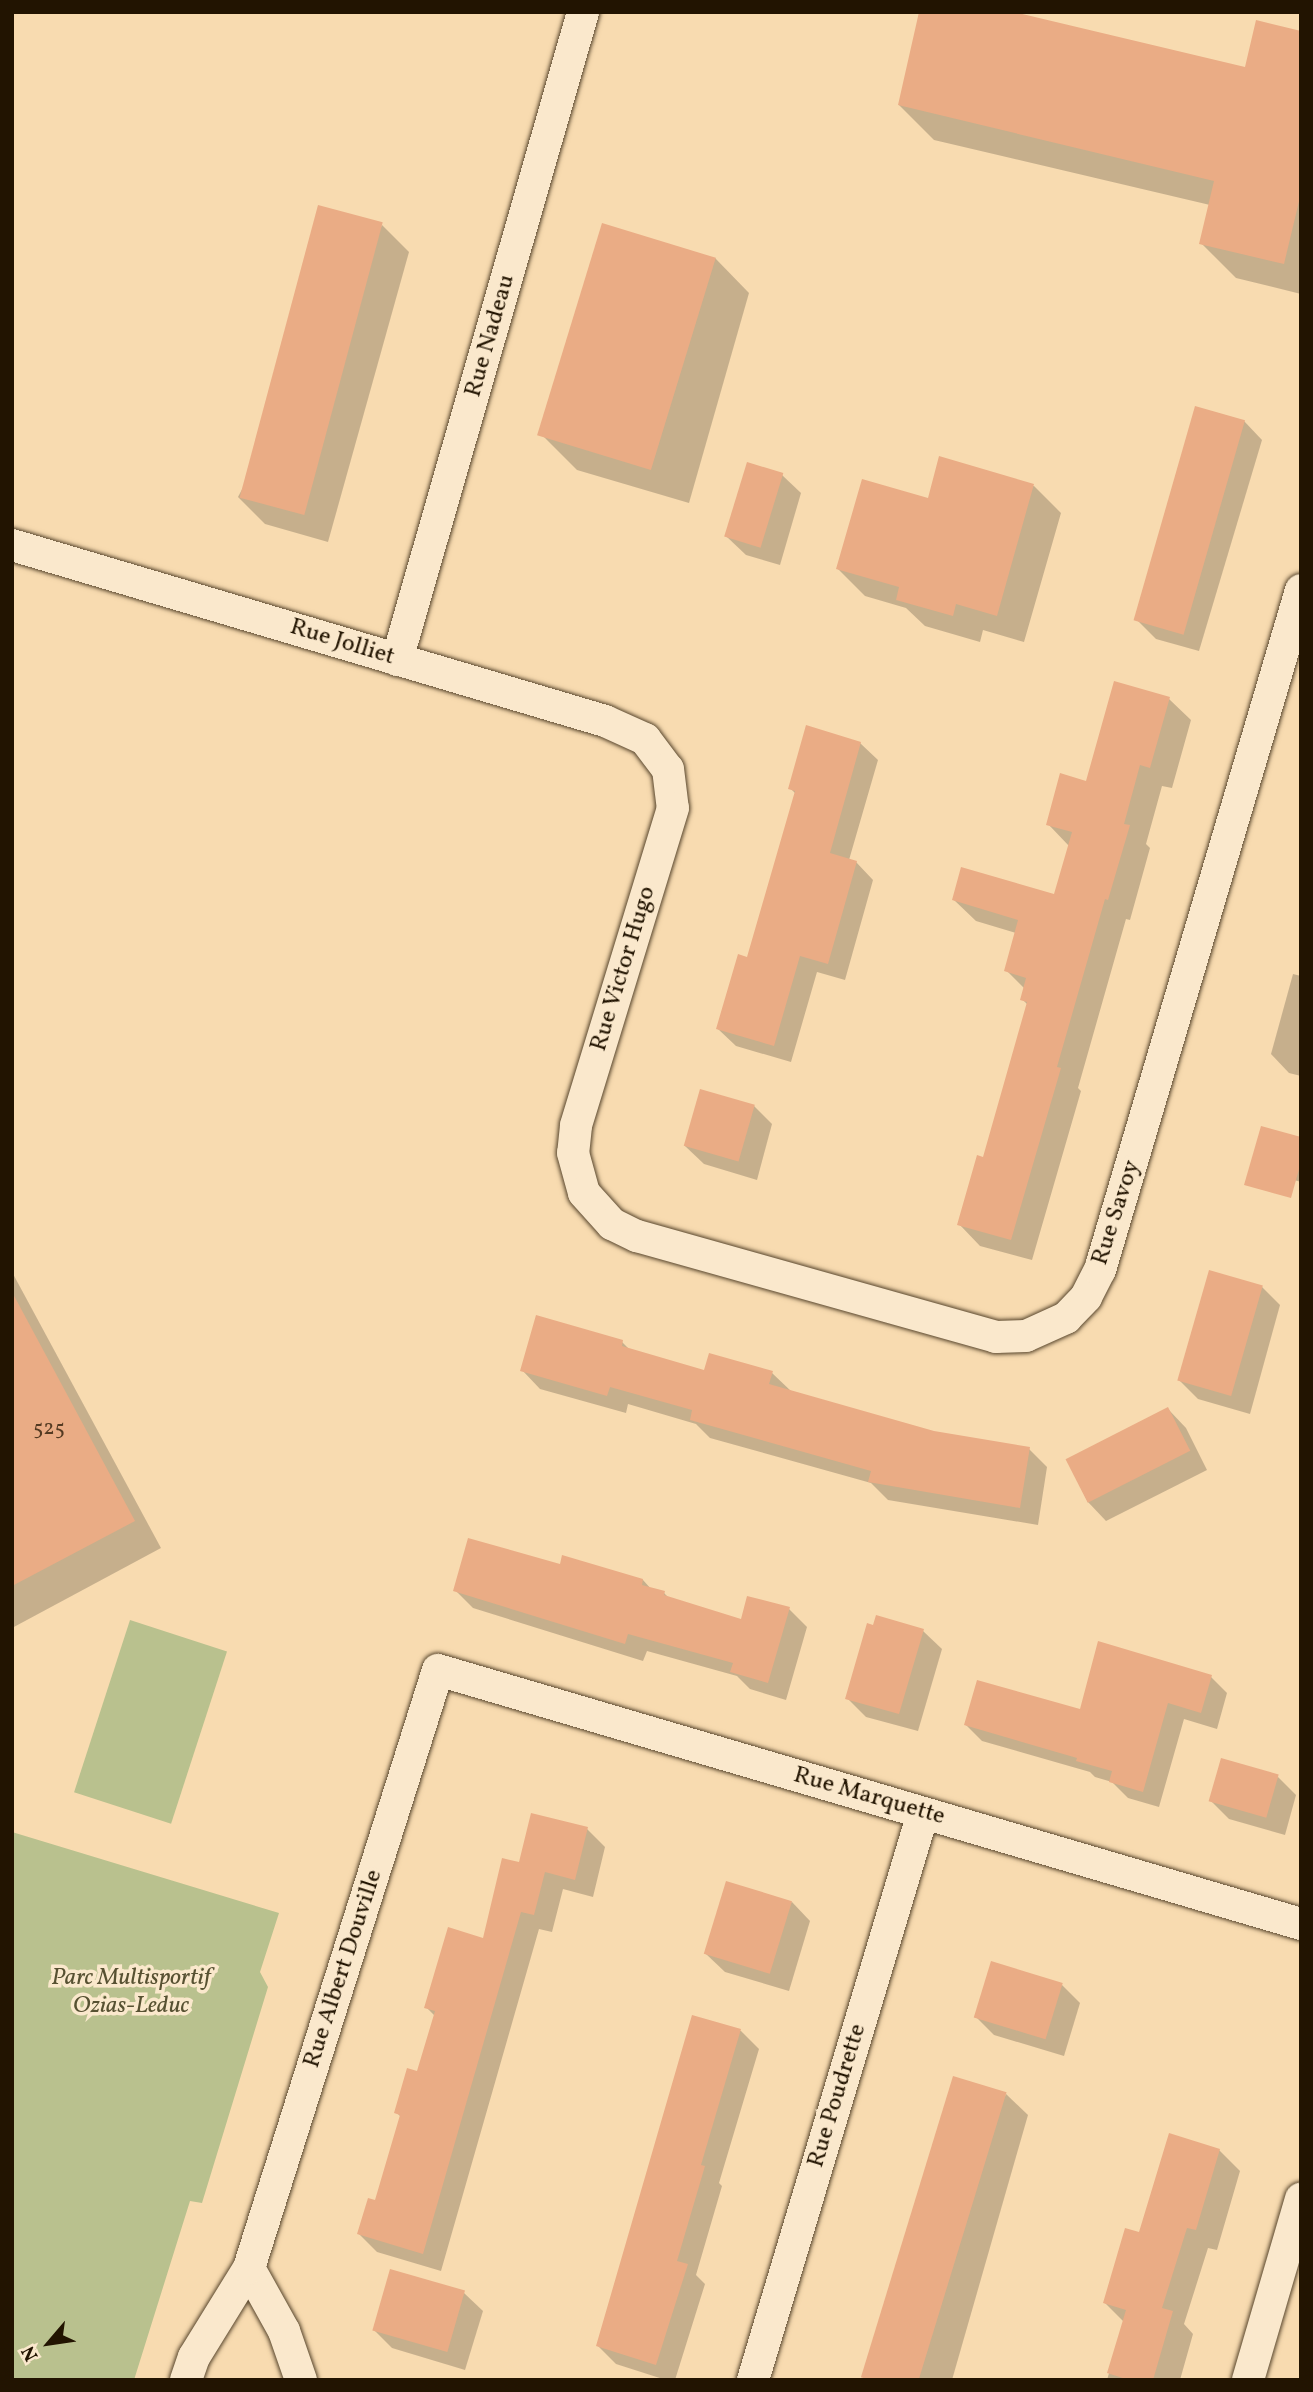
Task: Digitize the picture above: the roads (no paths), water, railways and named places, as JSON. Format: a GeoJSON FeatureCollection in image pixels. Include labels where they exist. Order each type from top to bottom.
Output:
{"type":"FeatureCollection","features":[{"type":"Feature","properties":{"kind":"street","name":"Rue Nadeau"},"geometry":{"type":"LineString","coordinates":[[397,660],[583,12]]}},
{"type":"Feature","properties":{"kind":"street","name":"Rue Jolliet"},"geometry":{"type":"LineString","coordinates":[[12,545],[617,725],[645,739],[662,758]]}},
{"type":"Feature","properties":{"kind":"street","name":"Rue Savoy"},"geometry":{"type":"LineString","coordinates":[[578,1181],[592,1205],[624,1231],[982,1334],[1026,1336],[1066,1318],[1094,1284],[1107,1248],[1301,590]]}},
{"type":"Feature","properties":{"kind":"street","name":"Rue Victor Hugo"},"geometry":{"type":"LineString","coordinates":[[578,1181],[573,1153],[576,1126],[673,807],[672,782],[662,758]]}},
{"type":"Feature","properties":{"kind":"street","name":"Rue Marquette"},"geometry":{"type":"LineString","coordinates":[[438,1670],[1301,1924]]}},
{"type":"Feature","properties":{"kind":"street","name":"Rue Albert Douville"},"geometry":{"type":"LineString","coordinates":[[186,2380],[194,2357],[249,2268],[438,1670]]}},
{"type":"Feature","properties":{"kind":"street","name":"Rue Poudrette"},"geometry":{"type":"LineString","coordinates":[[753,2380],[923,1813]]}},
{"type":"Feature","properties":{"kind":"street"},"geometry":{"type":"LineString","coordinates":[[1248,2380],[1301,2199]]}},
{"type":"Feature","properties":{"kind":"street"},"geometry":{"type":"LineString","coordinates":[[249,2268],[284,2331],[301,2380]]}},
{"type":"Feature","properties":{"kind":"park label","name":"Parc Multisportif Ozias-Leduc"},"geometry":{"type":"Point","coordinates":[131,1993]}}]}
